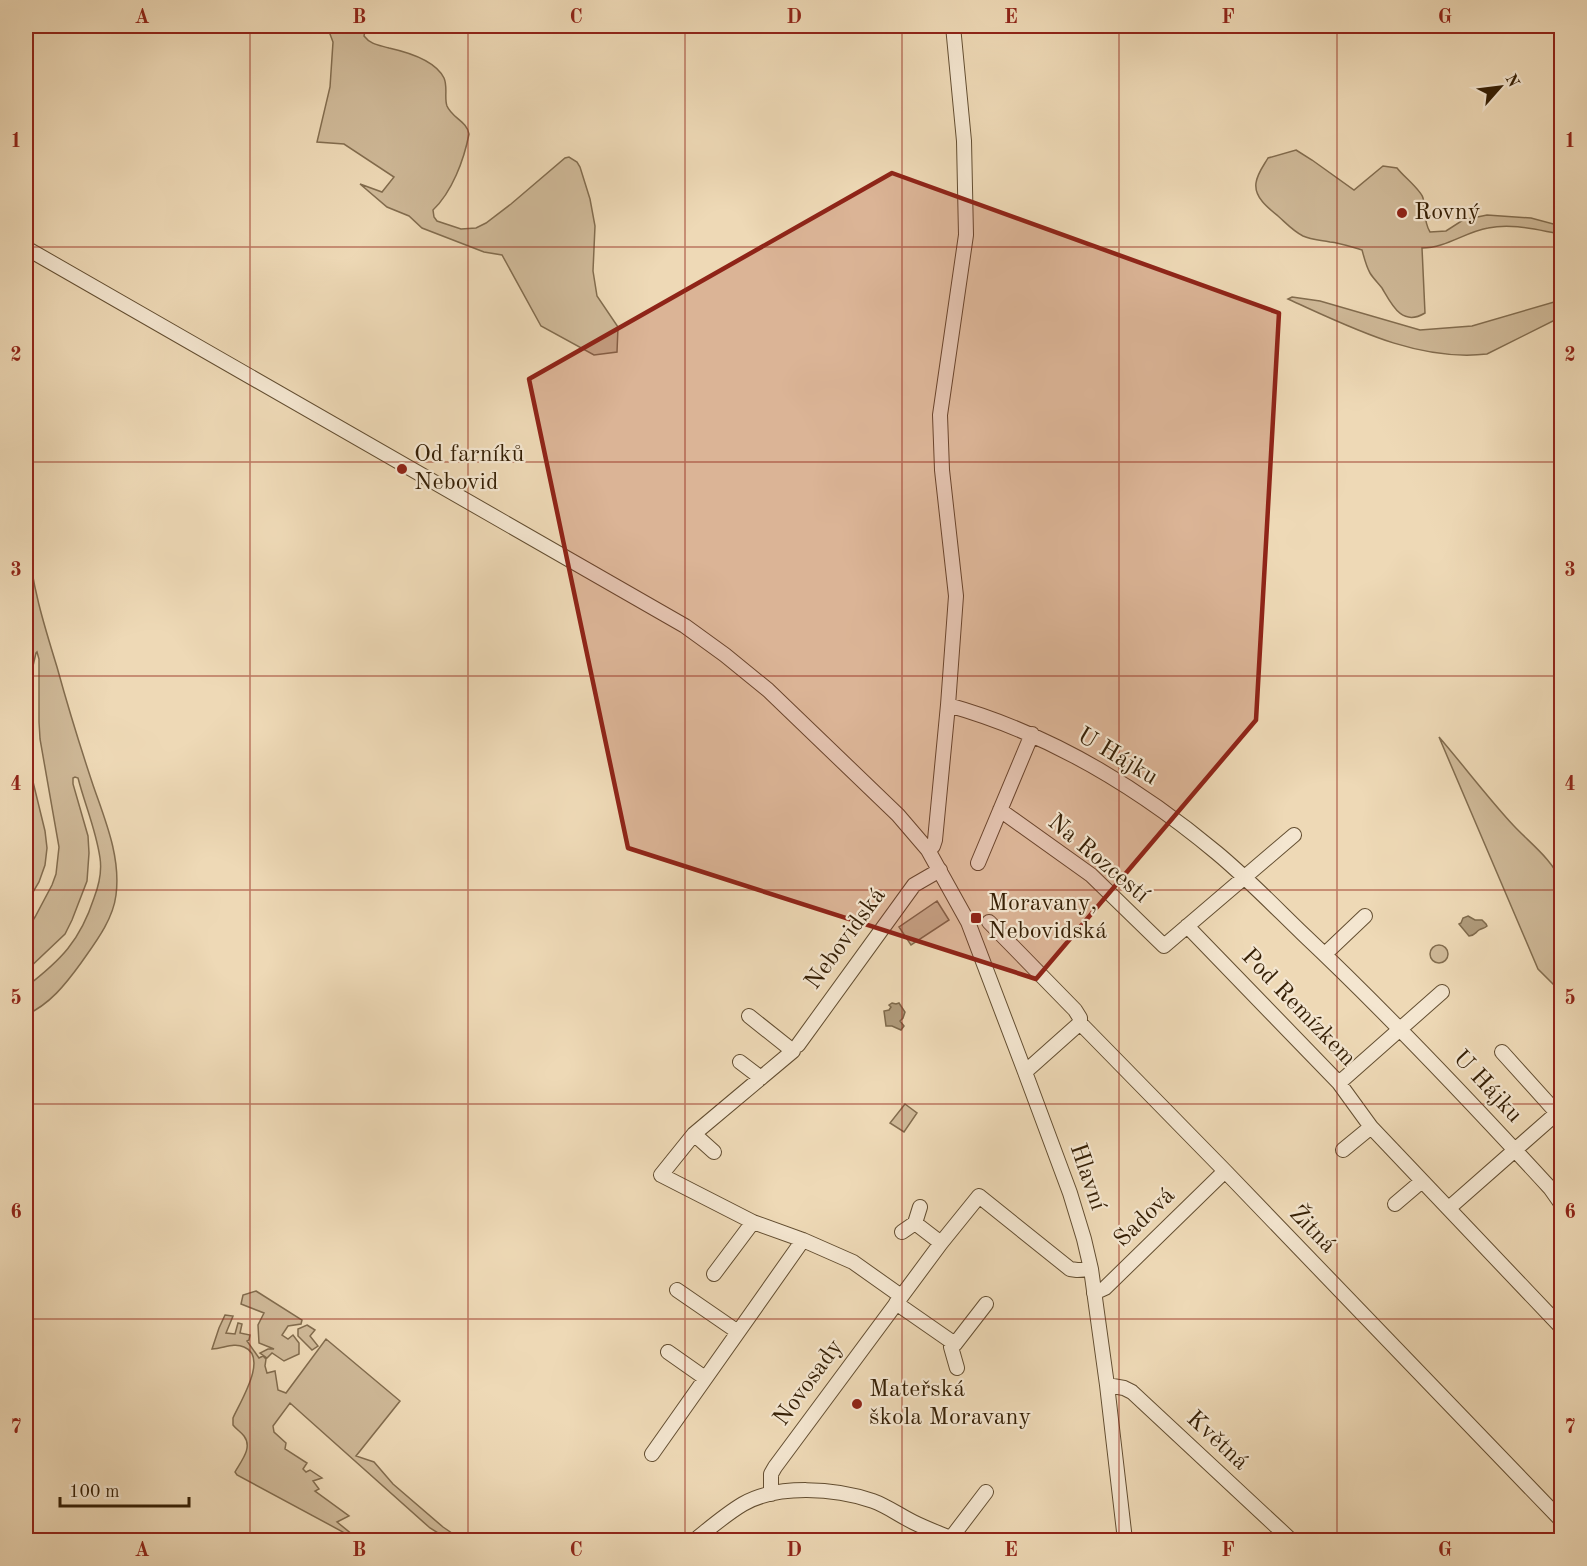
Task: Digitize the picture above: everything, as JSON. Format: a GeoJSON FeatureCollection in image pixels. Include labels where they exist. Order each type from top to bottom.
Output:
{"type":"FeatureCollection","features":[{"type":"Feature","properties":{"kind":"street"},"geometry":{"type":"LineString","coordinates":[[928,850],[933,846],[935,840],[956,596],[943,481],[940,415],[966,235],[964,141],[952,26]]}},
{"type":"Feature","properties":{"kind":"street","name":"Hlavní"},"geometry":{"type":"LineString","coordinates":[[26,248],[685,626],[725,654],[768,690],[892,809],[928,850],[968,922],[1026,1072],[1070,1193],[1084,1239],[1091,1269],[1107,1385],[1125,1540]]}},
{"type":"Feature","properties":{"kind":"street","name":"U Hájku"},"geometry":{"type":"LineString","coordinates":[[948,705],[981,714],[1032,734],[1081,759],[1153,804],[1217,853],[1401,1029],[1550,1188],[1562,1205]]}},
{"type":"Feature","properties":{"kind":"street"},"geometry":{"type":"LineString","coordinates":[[978,863],[1032,734]]}},
{"type":"Feature","properties":{"kind":"street","name":"Na Rozcestí"},"geometry":{"type":"LineString","coordinates":[[1000,810],[1091,875],[1164,946],[1187,926]]}},
{"type":"Feature","properties":{"kind":"street"},"geometry":{"type":"LineString","coordinates":[[1187,926],[1294,835]]}},
{"type":"Feature","properties":{"kind":"street","name":"Nebovidská"},"geometry":{"type":"LineString","coordinates":[[798,1045],[914,885],[940,870]]}},
{"type":"Feature","properties":{"kind":"street"},"geometry":{"type":"LineString","coordinates":[[1325,954],[1365,916]]}},
{"type":"Feature","properties":{"kind":"street","name":"Žitná"},"geometry":{"type":"LineString","coordinates":[[989,922],[1075,1010],[1080,1023],[1562,1521]]}},
{"type":"Feature","properties":{"kind":"street","name":"Pod Remízkem"},"geometry":{"type":"LineString","coordinates":[[1187,926],[1339,1083],[1371,1127],[1559,1320]]}},
{"type":"Feature","properties":{"kind":"street"},"geometry":{"type":"LineString","coordinates":[[1339,1083],[1442,992]]}},
{"type":"Feature","properties":{"kind":"street"},"geometry":{"type":"LineString","coordinates":[[749,1016],[793,1051],[694,1134],[660,1175],[753,1222],[803,1240],[853,1262],[955,1344]]}},
{"type":"Feature","properties":{"kind":"street"},"geometry":{"type":"LineString","coordinates":[[1026,1072],[1080,1023]]}},
{"type":"Feature","properties":{"kind":"street","name":"U Hájku"},"geometry":{"type":"LineString","coordinates":[[1449,1208],[1515,1150],[1559,1116],[1503,1052]]}},
{"type":"Feature","properties":{"kind":"street"},"geometry":{"type":"LineString","coordinates":[[740,1062],[761,1078]]}},
{"type":"Feature","properties":{"kind":"street"},"geometry":{"type":"LineString","coordinates":[[1342,1150],[1371,1127]]}},
{"type":"Feature","properties":{"kind":"street"},"geometry":{"type":"LineString","coordinates":[[694,1134],[714,1152]]}},
{"type":"Feature","properties":{"kind":"street","name":"Sadová"},"geometry":{"type":"LineString","coordinates":[[1094,1293],[1105,1288],[1225,1171]]}},
{"type":"Feature","properties":{"kind":"street"},"geometry":{"type":"LineString","coordinates":[[1395,1204],[1422,1181]]}},
{"type":"Feature","properties":{"kind":"street","name":"Novosady"},"geometry":{"type":"LineString","coordinates":[[771,1494],[771,1474],[775,1467],[940,1243],[979,1196],[1070,1269],[1091,1269]]}},
{"type":"Feature","properties":{"kind":"street"},"geometry":{"type":"LineString","coordinates":[[902,1232],[915,1223],[920,1207]]}},
{"type":"Feature","properties":{"kind":"street"},"geometry":{"type":"LineString","coordinates":[[714,1274],[753,1222]]}},
{"type":"Feature","properties":{"kind":"street"},"geometry":{"type":"LineString","coordinates":[[915,1223],[940,1243]]}},
{"type":"Feature","properties":{"kind":"street"},"geometry":{"type":"LineString","coordinates":[[652,1454],[803,1240]]}},
{"type":"Feature","properties":{"kind":"street"},"geometry":{"type":"LineString","coordinates":[[677,1290],[738,1332]]}},
{"type":"Feature","properties":{"kind":"street"},"geometry":{"type":"LineString","coordinates":[[957,1368],[951,1347],[986,1304]]}},
{"type":"Feature","properties":{"kind":"street"},"geometry":{"type":"LineString","coordinates":[[668,1352],[705,1378]]}},
{"type":"Feature","properties":{"kind":"street","name":"Květná"},"geometry":{"type":"LineString","coordinates":[[1107,1385],[1119,1386],[1132,1392],[1291,1540]]}},
{"type":"Feature","properties":{"kind":"street"},"geometry":{"type":"LineString","coordinates":[[695,1540],[743,1504],[771,1494],[796,1490],[822,1491],[859,1497],[884,1505],[913,1522],[953,1539],[986,1492]]}},
{"type":"Feature","properties":{"kind":"highlighted area"},"geometry":{"type":"Polygon","coordinates":[[[892,173],[1279,313],[1256,720],[1036,979],[628,848],[529,379],[892,173]]]}},
{"type":"Feature","properties":{"kind":"shaded area"},"geometry":{"type":"Polygon","coordinates":[[[327,26],[366,26],[364,36],[369,41],[420,58],[434,66],[444,78],[447,106],[469,134],[456,175],[446,194],[433,210],[437,221],[461,229],[476,228],[511,204],[565,158],[569,157],[577,162],[590,199],[595,226],[593,271],[597,296],[618,327],[617,352],[594,355],[541,326],[502,255],[484,252],[422,228],[409,216],[387,207],[360,184],[382,192],[394,177],[344,144],[317,142],[330,87],[333,42],[327,26]]]}},
{"type":"Feature","properties":{"kind":"shaded area"},"geometry":{"type":"Polygon","coordinates":[[[1296,150],[1354,190],[1383,166],[1397,168],[1422,195],[1426,224],[1430,232],[1446,231],[1463,220],[1487,215],[1531,218],[1561,226],[1561,234],[1507,226],[1497,227],[1422,248],[1425,313],[1417,317],[1404,316],[1394,307],[1370,273],[1362,250],[1303,236],[1262,202],[1257,193],[1257,180],[1268,158],[1296,150]]]}},
{"type":"Feature","properties":{"kind":"shaded area"},"geometry":{"type":"Polygon","coordinates":[[[1292,297],[1320,301],[1420,330],[1472,326],[1561,300],[1561,317],[1487,354],[1461,355],[1435,353],[1385,340],[1335,321],[1288,299],[1292,297]]]}},
{"type":"Feature","properties":{"kind":"shaded area"},"geometry":{"type":"Polygon","coordinates":[[[26,521],[32,572],[39,604],[74,726],[111,839],[117,881],[114,904],[103,931],[69,979],[35,1011],[26,1015],[26,987],[49,968],[76,938],[96,893],[101,868],[93,828],[78,778],[75,777],[73,784],[88,836],[87,881],[65,934],[26,971],[26,931],[52,885],[56,874],[59,847],[40,739],[37,652],[26,696],[26,667],[32,624],[28,620],[26,625],[26,521]]]}},
{"type":"Feature","properties":{"kind":"shaded area"},"geometry":{"type":"Polygon","coordinates":[[[1439,737],[1504,815],[1547,859],[1558,874],[1562,883],[1561,992],[1538,969],[1439,737]]]}},
{"type":"Feature","properties":{"kind":"shaded area"},"geometry":{"type":"Polygon","coordinates":[[[26,753],[47,848],[45,865],[39,882],[26,904],[26,885],[33,847],[26,791],[26,753]]]}},
{"type":"Feature","properties":{"kind":"shaded area"},"geometry":{"type":"Polygon","coordinates":[[[937,901],[949,920],[911,945],[899,927],[937,901]]]}},
{"type":"Feature","properties":{"kind":"shaded area"},"geometry":{"type":"Polygon","coordinates":[[[1468,916],[1475,920],[1482,920],[1487,926],[1469,936],[1459,924],[1463,918],[1468,916]]]}},
{"type":"Feature","properties":{"kind":"shaded area"},"geometry":{"type":"Polygon","coordinates":[[[1439,945],[1445,948],[1448,954],[1445,960],[1439,963],[1433,960],[1430,954],[1433,948],[1439,945]]]}},
{"type":"Feature","properties":{"kind":"shaded area"},"geometry":{"type":"Polygon","coordinates":[[[899,1003],[905,1012],[900,1021],[904,1026],[901,1030],[886,1026],[884,1011],[889,1010],[891,1007],[889,1005],[899,1003]]]}},
{"type":"Feature","properties":{"kind":"shaded area"},"geometry":{"type":"Polygon","coordinates":[[[905,1104],[917,1113],[904,1132],[890,1123],[905,1104]]]}},
{"type":"Feature","properties":{"kind":"shaded area"},"geometry":{"type":"Polygon","coordinates":[[[256,1291],[302,1320],[301,1324],[288,1326],[282,1335],[288,1339],[293,1335],[299,1343],[299,1354],[284,1361],[272,1353],[267,1358],[260,1353],[274,1349],[259,1343],[258,1325],[264,1313],[241,1304],[243,1295],[256,1291]]]}},
{"type":"Feature","properties":{"kind":"shaded area"},"geometry":{"type":"Polygon","coordinates":[[[225,1315],[233,1316],[226,1333],[235,1334],[238,1323],[242,1324],[240,1333],[250,1335],[247,1341],[259,1358],[263,1356],[266,1359],[267,1373],[275,1371],[278,1390],[286,1393],[326,1339],[400,1401],[356,1456],[374,1462],[393,1484],[443,1527],[462,1540],[449,1540],[430,1528],[290,1403],[273,1426],[274,1432],[286,1443],[285,1449],[307,1463],[303,1469],[306,1472],[310,1470],[322,1478],[313,1481],[319,1489],[315,1491],[349,1516],[337,1522],[358,1539],[372,1540],[350,1540],[343,1532],[237,1475],[235,1472],[247,1450],[247,1445],[244,1436],[233,1425],[233,1418],[251,1380],[254,1360],[251,1352],[244,1347],[232,1345],[212,1349],[225,1315]]]}},
{"type":"Feature","properties":{"kind":"shaded area"},"geometry":{"type":"Polygon","coordinates":[[[307,1325],[315,1330],[310,1336],[318,1346],[312,1350],[298,1336],[298,1329],[307,1325]]]}},
{"type":"Feature","properties":{"kind":"place","name":"Rovný"},"geometry":{"type":"Point","coordinates":[1402,213]}},
{"type":"Feature","properties":{"kind":"place","name":"Od farníků Nebovid"},"geometry":{"type":"Point","coordinates":[402,469]}},
{"type":"Feature","properties":{"kind":"place","name":"Moravany, Nebovidská"},"geometry":{"type":"Point","coordinates":[976,918]}},
{"type":"Feature","properties":{"kind":"place","name":"Mateřská škola Moravany"},"geometry":{"type":"Point","coordinates":[857,1404]}}]}
